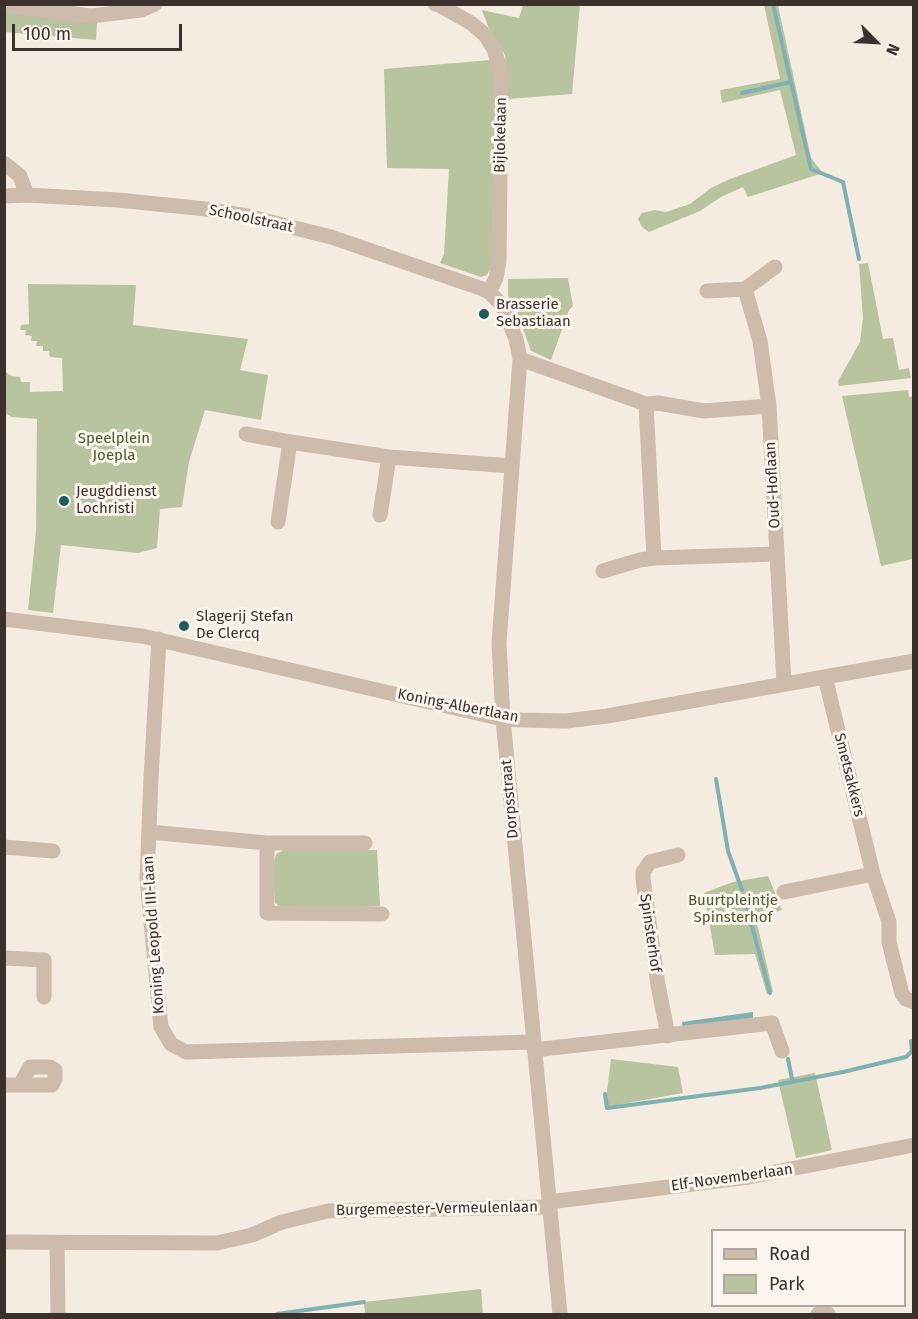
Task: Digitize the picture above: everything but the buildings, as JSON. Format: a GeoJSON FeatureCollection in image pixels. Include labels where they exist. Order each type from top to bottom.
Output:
{"type":"FeatureCollection","features":[{"type":"Feature","properties":{"kind":"street"},"geometry":{"type":"LineString","coordinates":[[13,5],[91,16],[141,10],[155,4]]}},
{"type":"Feature","properties":{"kind":"street","name":"Bijlokelaan"},"geometry":{"type":"LineString","coordinates":[[438,5],[471,23],[485,35],[494,49],[501,73],[499,261],[496,278],[489,292]]}},
{"type":"Feature","properties":{"kind":"street"},"geometry":{"type":"LineString","coordinates":[[4,163],[20,176],[27,195]]}},
{"type":"Feature","properties":{"kind":"street","name":"Schoolstraat"},"geometry":{"type":"LineString","coordinates":[[4,196],[27,195],[166,204],[206,208],[247,216],[331,237],[489,292]]}},
{"type":"Feature","properties":{"kind":"street"},"geometry":{"type":"LineString","coordinates":[[707,291],[745,289],[775,267]]}},
{"type":"Feature","properties":{"kind":"street","name":"Oud-Hoflaan"},"geometry":{"type":"LineString","coordinates":[[745,289],[760,341],[769,406],[784,683]]}},
{"type":"Feature","properties":{"kind":"street","name":"Dorpsstraat"},"geometry":{"type":"LineString","coordinates":[[489,292],[502,305],[510,321],[520,359],[500,643],[503,719],[560,1314]]}},
{"type":"Feature","properties":{"kind":"street"},"geometry":{"type":"LineString","coordinates":[[520,359],[646,404],[658,403],[704,411],[769,406]]}},
{"type":"Feature","properties":{"kind":"street"},"geometry":{"type":"LineString","coordinates":[[646,404],[654,558]]}},
{"type":"Feature","properties":{"kind":"street"},"geometry":{"type":"LineString","coordinates":[[246,434],[389,457],[512,466]]}},
{"type":"Feature","properties":{"kind":"street"},"geometry":{"type":"LineString","coordinates":[[278,522],[290,442]]}},
{"type":"Feature","properties":{"kind":"street"},"geometry":{"type":"LineString","coordinates":[[380,514],[389,457]]}},
{"type":"Feature","properties":{"kind":"street"},"geometry":{"type":"LineString","coordinates":[[603,571],[654,558],[776,554]]}},
{"type":"Feature","properties":{"kind":"street","name":"Koning-Albertlaan"},"geometry":{"type":"LineString","coordinates":[[4,619],[43,622],[159,639],[503,719],[566,721],[607,716],[914,661]]}},
{"type":"Feature","properties":{"kind":"street","name":"Koning Leopold III-laan"},"geometry":{"type":"LineString","coordinates":[[159,639],[147,879],[160,1027],[171,1044],[186,1052],[534,1046]]}},
{"type":"Feature","properties":{"kind":"street","name":"Smetsakkers"},"geometry":{"type":"LineString","coordinates":[[825,676],[873,874],[889,922],[889,942],[902,994],[906,999],[914,1002]]}},
{"type":"Feature","properties":{"kind":"street"},"geometry":{"type":"LineString","coordinates":[[149,832],[267,843],[365,843]]}},
{"type":"Feature","properties":{"kind":"street"},"geometry":{"type":"LineString","coordinates":[[267,843],[267,913],[382,914]]}},
{"type":"Feature","properties":{"kind":"street"},"geometry":{"type":"LineString","coordinates":[[4,847],[53,851]]}},
{"type":"Feature","properties":{"kind":"street","name":"Spinsterhof"},"geometry":{"type":"LineString","coordinates":[[668,1035],[658,986],[643,872],[650,862],[678,855]]}},
{"type":"Feature","properties":{"kind":"street"},"geometry":{"type":"LineString","coordinates":[[784,892],[873,874]]}},
{"type":"Feature","properties":{"kind":"street"},"geometry":{"type":"LineString","coordinates":[[4,958],[44,960],[44,996]]}},
{"type":"Feature","properties":{"kind":"street"},"geometry":{"type":"LineString","coordinates":[[534,1046],[668,1035],[772,1023],[782,1051]]}},
{"type":"Feature","properties":{"kind":"street","name":"Elf-Novemberlaan"},"geometry":{"type":"LineString","coordinates":[[549,1204],[749,1178],[914,1145]]}},
{"type":"Feature","properties":{"kind":"street","name":"Burgemeester-Vermeulenlaan"},"geometry":{"type":"LineString","coordinates":[[4,1242],[217,1243],[252,1235],[282,1222],[328,1211],[549,1204]]}},
{"type":"Feature","properties":{"kind":"street"},"geometry":{"type":"LineString","coordinates":[[57,1243],[58,1314]]}},
{"type":"Feature","properties":{"kind":"street"},"geometry":{"type":"LineString","coordinates":[[818,1314],[828,1314]]}},
{"type":"Feature","properties":{"kind":"green space"},"geometry":{"type":"Polygon","coordinates":[[[523,5],[580,5],[572,94],[508,99],[505,55],[489,29],[482,10],[519,18],[523,5]]]}},
{"type":"Feature","properties":{"kind":"green space"},"geometry":{"type":"Polygon","coordinates":[[[764,5],[778,5],[811,158],[823,173],[748,197],[743,187],[721,197],[700,211],[649,232],[642,227],[638,219],[642,213],[655,210],[666,212],[690,204],[711,188],[730,179],[796,155],[780,90],[722,103],[720,90],[780,79],[764,5]]]}},
{"type":"Feature","properties":{"kind":"green space"},"geometry":{"type":"Polygon","coordinates":[[[4,12],[97,23],[96,40],[5,32],[4,12]]]}},
{"type":"Feature","properties":{"kind":"green space"},"geometry":{"type":"Polygon","coordinates":[[[491,60],[495,78],[492,265],[487,275],[481,277],[440,263],[444,254],[449,169],[387,168],[384,69],[491,60]]]}},
{"type":"Feature","properties":{"kind":"green space"},"geometry":{"type":"Polygon","coordinates":[[[868,263],[883,339],[893,338],[899,370],[909,368],[911,378],[839,386],[838,381],[860,342],[863,318],[859,264],[868,263]]]}},
{"type":"Feature","properties":{"kind":"green space"},"geometry":{"type":"Polygon","coordinates":[[[568,278],[573,306],[569,310],[551,360],[531,351],[517,312],[508,296],[508,279],[568,278]]]}},
{"type":"Feature","properties":{"kind":"green space","name":"Speelplein Joepla"},"geometry":{"type":"Polygon","coordinates":[[[28,284],[136,285],[133,325],[248,339],[240,370],[268,375],[261,420],[205,410],[189,462],[182,507],[160,509],[157,548],[138,553],[61,545],[53,613],[28,610],[36,531],[37,419],[12,417],[5,413],[5,372],[20,377],[21,382],[30,382],[30,392],[63,391],[62,358],[50,357],[49,351],[43,351],[43,346],[36,346],[37,341],[31,341],[32,336],[25,335],[26,330],[20,330],[21,325],[29,324],[28,284]]]}},
{"type":"Feature","properties":{"kind":"green space"},"geometry":{"type":"Polygon","coordinates":[[[908,390],[909,397],[914,396],[913,559],[881,566],[842,396],[908,390]]]}},
{"type":"Feature","properties":{"kind":"green space"},"geometry":{"type":"Polygon","coordinates":[[[284,850],[377,850],[380,906],[286,911],[275,903],[274,889],[276,854],[284,850]]]}},
{"type":"Feature","properties":{"kind":"green space","name":"Buurtpleintje Spinsterhof"},"geometry":{"type":"Polygon","coordinates":[[[768,876],[782,910],[756,919],[773,992],[767,994],[755,954],[715,955],[704,893],[733,882],[768,876]]]}},
{"type":"Feature","properties":{"kind":"green space"},"geometry":{"type":"Polygon","coordinates":[[[611,1059],[678,1067],[683,1093],[605,1107],[611,1059]]]}},
{"type":"Feature","properties":{"kind":"green space"},"geometry":{"type":"Polygon","coordinates":[[[815,1073],[832,1150],[796,1158],[778,1080],[815,1073]]]}},
{"type":"Feature","properties":{"kind":"green space"},"geometry":{"type":"Polygon","coordinates":[[[481,1289],[483,1314],[365,1314],[364,1302],[481,1289]]]}},
{"type":"Feature","properties":{"kind":"water"},"geometry":{"type":"Polygon","coordinates":[[[753,1012],[753,1018],[683,1028],[682,1022],[753,1012]]]}},
{"type":"Feature","properties":{"kind":"waterway"},"geometry":{"type":"LineString","coordinates":[[773,4],[811,169],[843,182],[859,259]]}},
{"type":"Feature","properties":{"kind":"waterway"},"geometry":{"type":"LineString","coordinates":[[742,93],[791,82]]}},
{"type":"Feature","properties":{"kind":"waterway"},"geometry":{"type":"LineString","coordinates":[[716,779],[728,851],[742,890]]}},
{"type":"Feature","properties":{"kind":"waterway"},"geometry":{"type":"LineString","coordinates":[[746,904],[770,993]]}},
{"type":"Feature","properties":{"kind":"waterway"},"geometry":{"type":"LineString","coordinates":[[605,1094],[607,1108],[760,1088],[906,1057],[912,1051],[911,1041]]}},
{"type":"Feature","properties":{"kind":"waterway"},"geometry":{"type":"LineString","coordinates":[[788,1059],[792,1079]]}},
{"type":"Feature","properties":{"kind":"waterway"},"geometry":{"type":"LineString","coordinates":[[277,1314],[364,1302]]}},
{"type":"Feature","properties":{"kind":"place","name":"Brasserie Sebastiaan"},"geometry":{"type":"Point","coordinates":[484,314]}},
{"type":"Feature","properties":{"kind":"place","name":"Jeugddienst Lochristi"},"geometry":{"type":"Point","coordinates":[64,501]}},
{"type":"Feature","properties":{"kind":"place","name":"Slagerij Stefan De Clercq"},"geometry":{"type":"Point","coordinates":[184,626]}}]}
